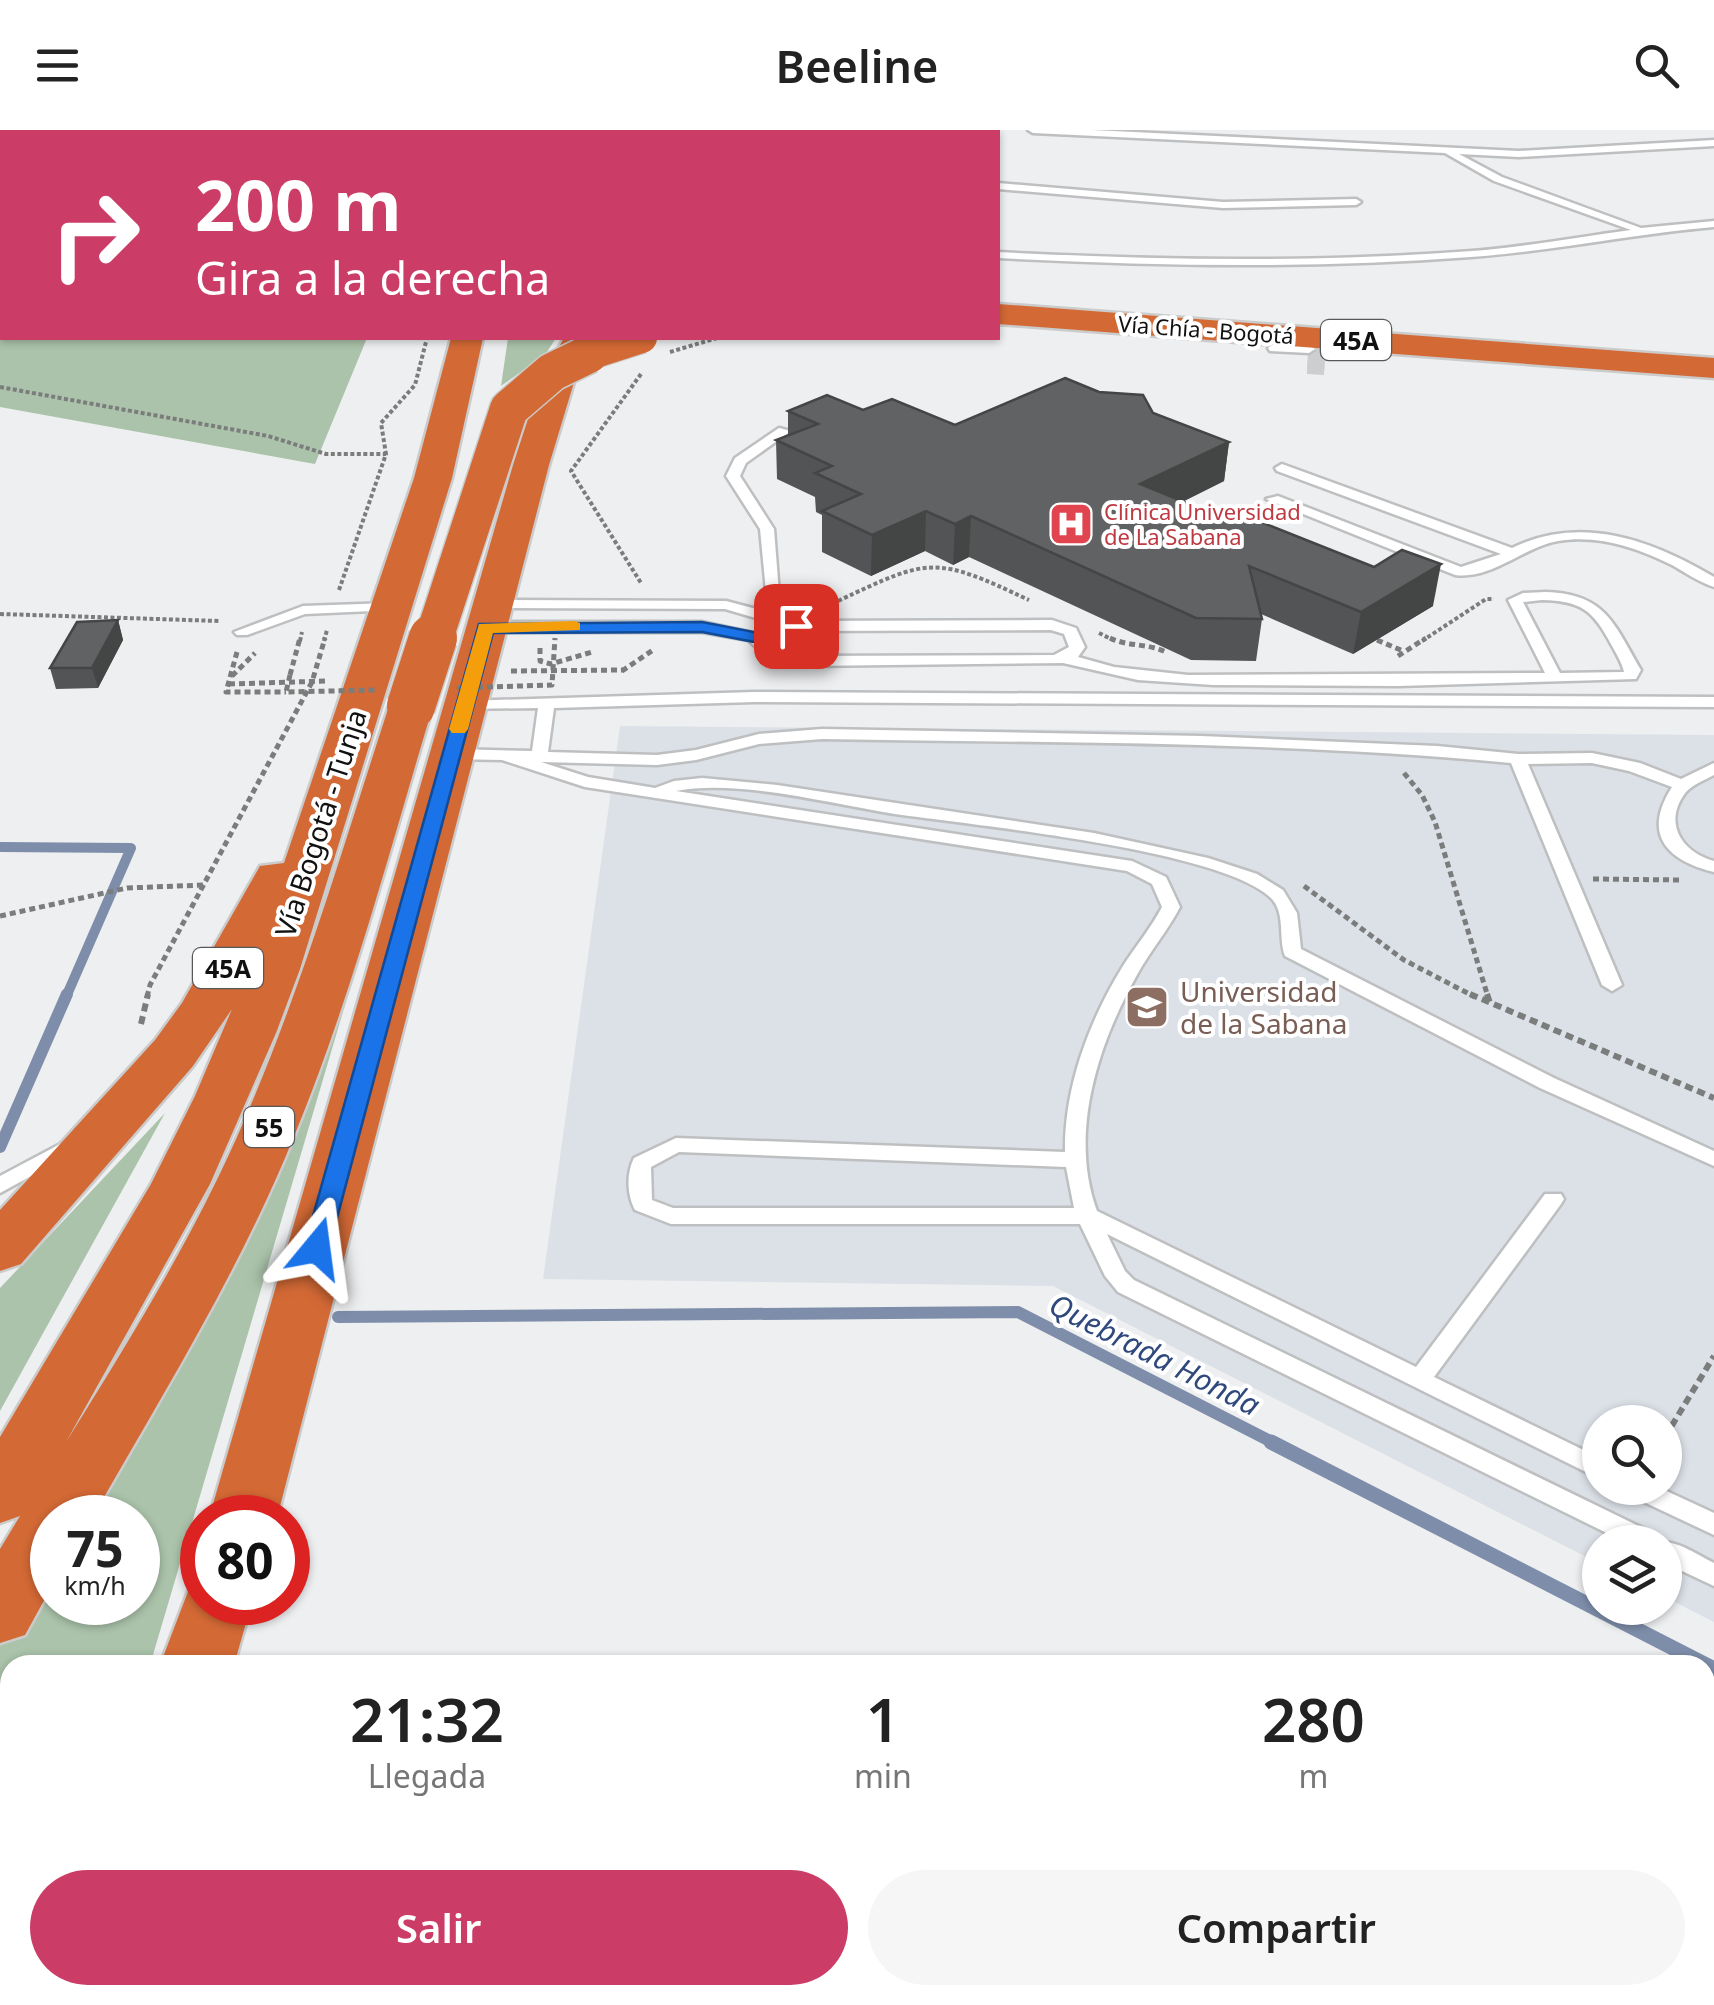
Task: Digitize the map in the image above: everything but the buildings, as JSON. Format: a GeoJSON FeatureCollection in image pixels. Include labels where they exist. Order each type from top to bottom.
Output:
{"type":"FeatureCollection","features":[{"type":"Feature","properties":{"kind":"highway","name":"Vía Chía - Bogotá"},"geometry":{"type":"LineString","coordinates":[[1000,314],[1714,368]]}},
{"type":"Feature","properties":{"kind":"highway"},"geometry":{"type":"LineString","coordinates":[[1000,332],[1321,352]]}},
{"type":"Feature","properties":{"kind":"highway"},"geometry":{"type":"LineString","coordinates":[[1099,338],[1714,381]]}},
{"type":"Feature","properties":{"kind":"highway","name":"Vía Bogotá - Tunja"},"geometry":{"type":"LineString","coordinates":[[249,1495],[452,754],[414,698],[390,607],[432,478],[466,340]]}},
{"type":"Feature","properties":{"kind":"highway","name":"Vía Bogotá - Tunja"},"geometry":{"type":"LineString","coordinates":[[0,1494],[129,1275],[204,1136],[274,969],[338,760],[414,698],[488,616],[558,379],[579,340]]}},
{"type":"Feature","properties":{"kind":"highway"},"geometry":{"type":"LineString","coordinates":[[414,698],[500,428],[510,409],[552,372],[596,352],[654,352]]}},
{"type":"Feature","properties":{"kind":"highway","name":"55"},"geometry":{"type":"LineString","coordinates":[[69,1495],[190,1290],[264,1140],[326,967],[414,698]]}},
{"type":"Feature","properties":{"kind":"highway","name":"45A"},"geometry":{"type":"LineString","coordinates":[[0,1248],[120,1118],[206,1008],[338,760]]}},
{"type":"Feature","properties":{"kind":"highway","name":"55"},"geometry":{"type":"LineString","coordinates":[[0,1613],[30,1561]]}},
{"type":"Feature","properties":{"kind":"highway"},"geometry":{"type":"LineString","coordinates":[[200,1655],[209,1625]]}},
{"type":"Feature","properties":{"kind":"lane"},"geometry":{"type":"LineString","coordinates":[[1033,130],[1557,154],[1714,143]]}},
{"type":"Feature","properties":{"kind":"lane"},"geometry":{"type":"LineString","coordinates":[[1444,150],[1498,179],[1638,229]]}},
{"type":"Feature","properties":{"kind":"lane"},"geometry":{"type":"LineString","coordinates":[[1000,186],[1223,206],[1356,202]]}},
{"type":"Feature","properties":{"kind":"lane"},"geometry":{"type":"LineString","coordinates":[[1000,254],[1133,262],[1450,255],[1525,250],[1638,229],[1714,224]]}},
{"type":"Feature","properties":{"kind":"lane"},"geometry":{"type":"LineString","coordinates":[[771,616],[767,529],[734,476],[740,461],[784,431]]}},
{"type":"Feature","properties":{"kind":"lane"},"geometry":{"type":"LineString","coordinates":[[1282,468],[1512,553]]}},
{"type":"Feature","properties":{"kind":"lane"},"geometry":{"type":"LineString","coordinates":[[1273,499],[1460,572],[1551,537],[1595,535],[1653,552],[1714,583]]}},
{"type":"Feature","properties":{"kind":"lane"},"geometry":{"type":"LineString","coordinates":[[771,616],[749,621],[744,631],[772,654],[806,661],[1066,658],[1120,674],[1324,682],[1624,677],[1633,670],[1588,600],[1567,595],[1515,600],[1555,678]]}},
{"type":"Feature","properties":{"kind":"lane"},"geometry":{"type":"LineString","coordinates":[[641,626],[644,604]]}},
{"type":"Feature","properties":{"kind":"lane"},"geometry":{"type":"LineString","coordinates":[[488,616],[644,604],[726,605],[796,626],[1052,624],[1076,636],[1078,647],[1066,658]]}},
{"type":"Feature","properties":{"kind":"lane"},"geometry":{"type":"LineString","coordinates":[[242,632],[282,615],[334,607],[390,607]]}},
{"type":"Feature","properties":{"kind":"lane"},"geometry":{"type":"LineString","coordinates":[[488,616],[716,628],[752,637],[785,639],[796,631],[796,626]]}},
{"type":"Feature","properties":{"kind":"lane"},"geometry":{"type":"LineString","coordinates":[[414,698],[547,703],[754,698],[1714,702]]}},
{"type":"Feature","properties":{"kind":"lane"},"geometry":{"type":"LineString","coordinates":[[540,758],[547,703]]}},
{"type":"Feature","properties":{"kind":"lane"},"geometry":{"type":"LineString","coordinates":[[452,754],[676,759],[759,738],[822,734],[1379,748],[1518,759],[1612,761],[1682,785]]}},
{"type":"Feature","properties":{"kind":"lane"},"geometry":{"type":"LineString","coordinates":[[504,756],[569,779],[1132,866],[1160,880],[1171,907],[1162,928],[1127,976],[1084,1074],[1076,1116],[1075,1160],[1080,1194],[1116,1276],[1126,1286],[1613,1525]]}},
{"type":"Feature","properties":{"kind":"lane"},"geometry":{"type":"LineString","coordinates":[[1518,759],[1612,986]]}},
{"type":"Feature","properties":{"kind":"lane"},"geometry":{"type":"LineString","coordinates":[[1714,768],[1682,785],[1672,798],[1667,815],[1668,836],[1680,853],[1714,867]]}},
{"type":"Feature","properties":{"kind":"lane"},"geometry":{"type":"LineString","coordinates":[[646,793],[703,783],[799,792],[1157,850],[1260,882],[1278,896],[1289,918],[1292,952],[1547,1083],[1714,1158]]}},
{"type":"Feature","properties":{"kind":"lane"},"geometry":{"type":"LineString","coordinates":[[943,837],[952,817]]}},
{"type":"Feature","properties":{"kind":"lane"},"geometry":{"type":"LineString","coordinates":[[1,1185],[120,1118]]}},
{"type":"Feature","properties":{"kind":"lane"},"geometry":{"type":"LineString","coordinates":[[1075,1160],[676,1145],[642,1163],[639,1191],[643,1205],[671,1216],[1089,1216],[1582,1460]]}},
{"type":"Feature","properties":{"kind":"lane"},"geometry":{"type":"LineString","coordinates":[[1418,1380],[1553,1198]]}},
{"type":"Feature","properties":{"kind":"lane"},"geometry":{"type":"LineString","coordinates":[[1674,1505],[1714,1524]]}},
{"type":"Feature","properties":{"kind":"lane"},"geometry":{"type":"LineString","coordinates":[[1682,1559],[1714,1575]]}},
{"type":"Feature","properties":{"kind":"path"},"geometry":{"type":"LineString","coordinates":[[120,1118],[150,985],[312,682],[386,454],[381,423],[414,385],[425,340]]}},
{"type":"Feature","properties":{"kind":"path"},"geometry":{"type":"LineString","coordinates":[[644,604],[645,589],[571,472],[654,352],[708,340]]}},
{"type":"Feature","properties":{"kind":"path"},"geometry":{"type":"LineString","coordinates":[[0,387],[268,436],[326,454],[386,454]]}},
{"type":"Feature","properties":{"kind":"path"},"geometry":{"type":"LineString","coordinates":[[827,606],[914,565],[940,562],[1042,606]]}},
{"type":"Feature","properties":{"kind":"path"},"geometry":{"type":"LineString","coordinates":[[1390,661],[1486,599],[1515,600]]}},
{"type":"Feature","properties":{"kind":"path"},"geometry":{"type":"LineString","coordinates":[[0,614],[245,622],[226,692],[286,692]]}},
{"type":"Feature","properties":{"kind":"path"},"geometry":{"type":"LineString","coordinates":[[1094,631],[1129,647],[1154,646],[1171,654]]}},
{"type":"Feature","properties":{"kind":"path"},"geometry":{"type":"LineString","coordinates":[[1377,640],[1404,652]]}},
{"type":"Feature","properties":{"kind":"path"},"geometry":{"type":"LineString","coordinates":[[606,680],[658,646],[659,641]]}},
{"type":"Feature","properties":{"kind":"path"},"geometry":{"type":"LineString","coordinates":[[229,684],[312,682],[414,698]]}},
{"type":"Feature","properties":{"kind":"path"},"geometry":{"type":"LineString","coordinates":[[1379,748],[1422,795],[1435,822],[1490,1004]]}},
{"type":"Feature","properties":{"kind":"path"},"geometry":{"type":"LineString","coordinates":[[1567,878],[1696,880]]}},
{"type":"Feature","properties":{"kind":"path"},"geometry":{"type":"LineString","coordinates":[[0,916],[127,888],[204,885]]}},
{"type":"Feature","properties":{"kind":"path"},"geometry":{"type":"LineString","coordinates":[[1682,1408],[1714,1356]]}},
{"type":"Feature","properties":{"kind":"shaded area","name":"Universidad de la Sabana"},"geometry":{"type":"Polygon","coordinates":[[[620,726],[1714,735],[1714,1622],[1682,1606],[1682,1525],[1582,1525],[1582,1555],[1053,1286],[543,1279],[620,726]]]}},
{"type":"Feature","properties":{"kind":"green space"},"geometry":{"type":"Polygon","coordinates":[[[0,340],[366,340],[315,464],[0,407],[0,340]]]}},
{"type":"Feature","properties":{"kind":"green space"},"geometry":{"type":"Polygon","coordinates":[[[508,340],[555,340],[545,355],[501,386],[508,340]]]}},
{"type":"Feature","properties":{"kind":"green space"},"geometry":{"type":"Polygon","coordinates":[[[363,944],[200,1495],[180,1495],[180,1563],[153,1655],[0,1655],[0,1646],[30,1599],[30,1625],[160,1625],[160,1495],[95,1495],[269,1178],[363,944]]]}},
{"type":"Feature","properties":{"kind":"green space"},"geometry":{"type":"Polygon","coordinates":[[[165,1113],[0,1411],[0,1288],[165,1113]]]}},
{"type":"Feature","properties":{"kind":"waterway","name":"Quebrada Honda"},"geometry":{"type":"LineString","coordinates":[[0,847],[131,848],[66,997]]}},
{"type":"Feature","properties":{"kind":"waterway","name":"Quebrada Honda"},"geometry":{"type":"LineString","coordinates":[[0,1147],[67,994]]}},
{"type":"Feature","properties":{"kind":"waterway","name":"Quebrada Honda"},"geometry":{"type":"LineString","coordinates":[[338,1317],[1018,1312],[1276,1444]]}},
{"type":"Feature","properties":{"kind":"waterway","name":"Quebrada Honda"},"geometry":{"type":"LineString","coordinates":[[1271,1442],[1687,1655]]}},
{"type":"Feature","properties":{"kind":"tunnel"},"geometry":{"type":"LineString","coordinates":[[1308,355],[1325,356]]}},
{"type":"Feature","properties":{"kind":"slow traffic"},"geometry":{"type":"LineString","coordinates":[[458,729],[485,628],[574,627]]}},
{"type":"Feature","properties":{"kind":"place","name":"Clínica Universidad de La Sabana"},"geometry":{"type":"Point","coordinates":[1071,524]}},
{"type":"Feature","properties":{"kind":"place","name":"Universidad de la Sabana"},"geometry":{"type":"Point","coordinates":[1147,1007]}},
{"type":"Feature","properties":{"kind":"route"},"geometry":{"type":"LineString","coordinates":[[317,1248],[485,628],[702,627],[775,641],[792,635],[796,626]]}}]}
